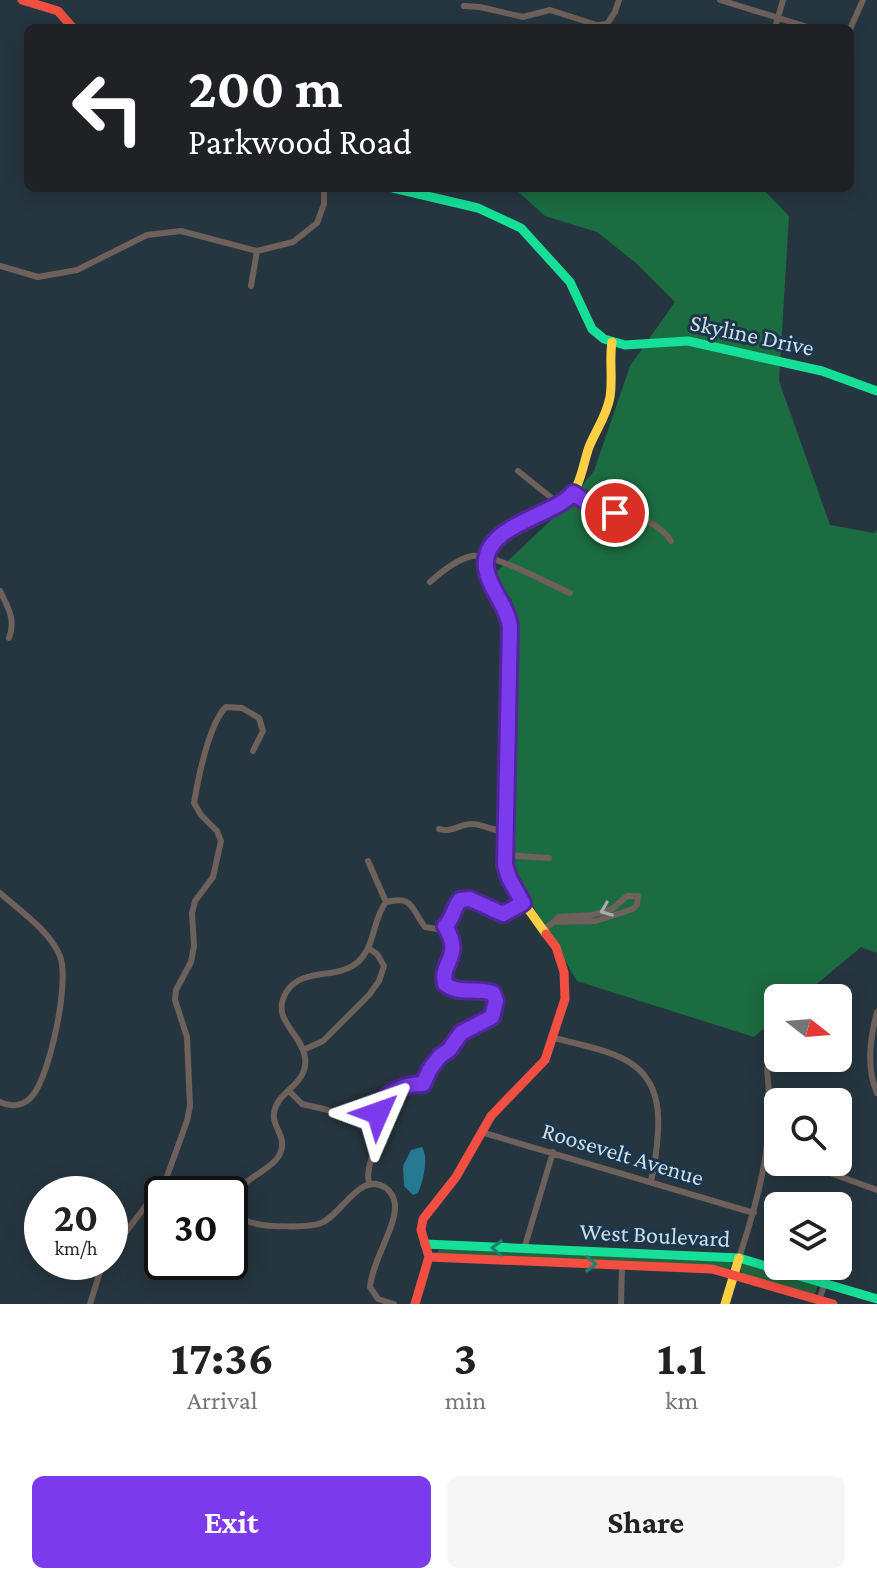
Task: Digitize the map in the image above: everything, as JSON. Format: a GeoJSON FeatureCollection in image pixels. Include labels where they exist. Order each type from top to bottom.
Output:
{"type":"FeatureCollection","features":[{"type":"Feature","properties":{"kind":"street"},"geometry":{"type":"LineString","coordinates":[[22,0],[60,11],[71,24]]}},
{"type":"Feature","properties":{"kind":"street"},"geometry":{"type":"LineString","coordinates":[[607,24],[619,0]]}},
{"type":"Feature","properties":{"kind":"street"},"geometry":{"type":"LineString","coordinates":[[720,0],[797,24]]}},
{"type":"Feature","properties":{"kind":"street"},"geometry":{"type":"LineString","coordinates":[[776,24],[783,0]]}},
{"type":"Feature","properties":{"kind":"street"},"geometry":{"type":"LineString","coordinates":[[852,24],[863,0]]}},
{"type":"Feature","properties":{"kind":"street"},"geometry":{"type":"LineString","coordinates":[[464,6],[523,17],[550,10],[594,24]]}},
{"type":"Feature","properties":{"kind":"street"},"geometry":{"type":"LineString","coordinates":[[0,266],[38,277],[77,270],[147,235],[181,231],[257,251],[293,242],[317,223],[324,204],[324,192]]}},
{"type":"Feature","properties":{"kind":"street"},"geometry":{"type":"LineString","coordinates":[[408,192],[493,214],[523,229],[574,288],[593,330],[612,342],[609,360],[611,393],[607,410],[573,493],[557,506],[518,522],[493,545],[487,557],[487,571],[510,626],[505,855],[509,878],[523,903],[556,947],[566,982],[565,999],[554,1038],[538,1070],[500,1106],[481,1132],[456,1177],[423,1219],[421,1230],[429,1257],[415,1304]]}},
{"type":"Feature","properties":{"kind":"street"},"geometry":{"type":"LineString","coordinates":[[251,286],[257,251]]}},
{"type":"Feature","properties":{"kind":"street","name":"Skyline Drive"},"geometry":{"type":"LineString","coordinates":[[612,342],[631,346],[666,340],[688,341],[822,371],[877,391]]}},
{"type":"Feature","properties":{"kind":"street"},"geometry":{"type":"LineString","coordinates":[[518,471],[553,499],[557,506]]}},
{"type":"Feature","properties":{"kind":"street"},"geometry":{"type":"LineString","coordinates":[[573,493],[601,508],[644,520],[660,528],[671,541]]}},
{"type":"Feature","properties":{"kind":"street"},"geometry":{"type":"LineString","coordinates":[[430,582],[467,558],[487,557],[503,561],[570,593]]}},
{"type":"Feature","properties":{"kind":"street"},"geometry":{"type":"LineString","coordinates":[[0,591],[11,613],[9,638]]}},
{"type":"Feature","properties":{"kind":"street"},"geometry":{"type":"LineString","coordinates":[[128,1229],[166,1179],[190,1106],[187,1037],[175,1000],[176,990],[191,962],[195,901],[213,877],[220,849],[217,831],[194,803],[206,747],[226,707],[242,708],[259,718],[263,731],[253,751]]}},
{"type":"Feature","properties":{"kind":"street"},"geometry":{"type":"LineString","coordinates":[[439,829],[448,832],[472,824],[506,832]]}},
{"type":"Feature","properties":{"kind":"street"},"geometry":{"type":"LineString","coordinates":[[505,855],[549,858]]}},
{"type":"Feature","properties":{"kind":"street"},"geometry":{"type":"LineString","coordinates":[[368,861],[386,902]]}},
{"type":"Feature","properties":{"kind":"street"},"geometry":{"type":"LineString","coordinates":[[0,893],[53,943],[61,959],[63,975],[60,1009],[37,1089],[26,1102],[7,1106],[0,1102]]}},
{"type":"Feature","properties":{"kind":"street"},"geometry":{"type":"LineString","coordinates":[[544,930],[554,922],[565,916],[603,913],[627,896],[638,896],[633,909],[596,921],[554,922]]}},
{"type":"Feature","properties":{"kind":"street"},"geometry":{"type":"LineString","coordinates":[[394,1304],[378,1299],[370,1287],[372,1272],[394,1212],[394,1199],[385,1187],[369,1183],[357,1190],[331,1218],[316,1225],[254,1224],[238,1213],[235,1200],[240,1188],[274,1162],[281,1150],[282,1137],[274,1113],[280,1099],[299,1081],[305,1068],[303,1050],[282,1013],[282,1004],[287,991],[299,979],[345,971],[358,962],[368,948],[386,902],[398,899],[409,903],[422,923],[430,929],[449,923],[460,900],[470,899],[503,914],[523,903]]}},
{"type":"Feature","properties":{"kind":"street"},"geometry":{"type":"LineString","coordinates":[[369,1183],[382,1100],[413,1084],[423,1084],[430,1069],[457,1038],[486,1022],[496,1008],[493,993],[481,989],[453,990],[445,984],[444,974],[453,949],[445,926]]}},
{"type":"Feature","properties":{"kind":"street"},"geometry":{"type":"LineString","coordinates":[[303,1050],[323,1041],[375,987],[384,966],[377,954],[368,948]]}},
{"type":"Feature","properties":{"kind":"street"},"geometry":{"type":"LineString","coordinates":[[877,1012],[872,1039],[871,1078],[877,1093]]}},
{"type":"Feature","properties":{"kind":"street"},"geometry":{"type":"LineString","coordinates":[[554,1038],[620,1058],[643,1073],[654,1088],[658,1122],[651,1181]]}},
{"type":"Feature","properties":{"kind":"street"},"geometry":{"type":"LineString","coordinates":[[725,1304],[763,1178],[769,1131],[767,1072]]}},
{"type":"Feature","properties":{"kind":"street"},"geometry":{"type":"LineString","coordinates":[[289,1091],[302,1104],[328,1110]]}},
{"type":"Feature","properties":{"kind":"street","name":"Roosevelt Avenue"},"geometry":{"type":"LineString","coordinates":[[481,1132],[754,1213]]}},
{"type":"Feature","properties":{"kind":"street"},"geometry":{"type":"LineString","coordinates":[[524,1249],[553,1152]]}},
{"type":"Feature","properties":{"kind":"street"},"geometry":{"type":"LineString","coordinates":[[838,1176],[877,1190]]}},
{"type":"Feature","properties":{"kind":"street","name":"West Boulevard"},"geometry":{"type":"LineString","coordinates":[[425,1244],[739,1258],[877,1299]]}},
{"type":"Feature","properties":{"kind":"street","name":"West Boulevard"},"geometry":{"type":"LineString","coordinates":[[429,1257],[712,1269],[833,1304]]}},
{"type":"Feature","properties":{"kind":"street"},"geometry":{"type":"LineString","coordinates":[[621,1304],[622,1265]]}},
{"type":"Feature","properties":{"kind":"street"},"geometry":{"type":"LineString","coordinates":[[90,1304],[97,1280]]}},
{"type":"Feature","properties":{"kind":"street"},"geometry":{"type":"LineString","coordinates":[[818,1302],[825,1280]]}},
{"type":"Feature","properties":{"kind":"green space"},"geometry":{"type":"Polygon","coordinates":[[[518,192],[766,192],[789,216],[779,381],[830,525],[874,533],[877,530],[877,953],[861,947],[817,984],[764,984],[764,1028],[754,1037],[577,981],[511,869],[516,653],[512,600],[494,574],[565,507],[594,471],[630,366],[675,302],[636,263],[597,232],[545,216],[518,192]]]}},
{"type":"Feature","properties":{"kind":"green space"},"geometry":{"type":"Polygon","coordinates":[[[451,1249],[730,1262],[732,1265],[729,1269],[437,1253],[451,1249]]]}},
{"type":"Feature","properties":{"kind":"green space"},"geometry":{"type":"Polygon","coordinates":[[[744,1263],[764,1269],[764,1280],[743,1274],[740,1269],[744,1263]]]}},
{"type":"Feature","properties":{"kind":"green space"},"geometry":{"type":"Polygon","coordinates":[[[765,1280],[801,1280],[818,1285],[815,1294],[765,1280]]]}},
{"type":"Feature","properties":{"kind":"water"},"geometry":{"type":"Polygon","coordinates":[[[422,1147],[425,1157],[423,1176],[418,1193],[413,1195],[404,1186],[403,1166],[411,1150],[422,1147]]]}},
{"type":"Feature","properties":{"kind":"traffic: fast"},"geometry":{"type":"LineString","coordinates":[[410,192],[478,208],[521,228],[570,282],[592,329],[604,339],[625,345],[688,341],[822,371],[877,391]]}},
{"type":"Feature","properties":{"kind":"traffic: fast"},"geometry":{"type":"LineString","coordinates":[[425,1244],[739,1258],[877,1299]]}},
{"type":"Feature","properties":{"kind":"traffic: slow"},"geometry":{"type":"LineString","coordinates":[[546,934],[516,892],[505,865],[510,626],[489,577],[487,563],[492,548],[507,530],[568,499],[576,488],[589,447],[609,404],[612,342]]}},
{"type":"Feature","properties":{"kind":"traffic: slow"},"geometry":{"type":"LineString","coordinates":[[725,1304],[739,1258]]}},
{"type":"Feature","properties":{"kind":"traffic: jam"},"geometry":{"type":"LineString","coordinates":[[22,0],[58,11],[69,24]]}},
{"type":"Feature","properties":{"kind":"traffic: jam"},"geometry":{"type":"LineString","coordinates":[[415,1304],[429,1257],[421,1230],[423,1219],[456,1177],[491,1116],[545,1060],[565,999],[564,972],[556,947],[546,934]]}},
{"type":"Feature","properties":{"kind":"traffic: jam"},"geometry":{"type":"LineString","coordinates":[[429,1257],[712,1269],[833,1304]]}},
{"type":"Feature","properties":{"kind":"route"},"geometry":{"type":"LineString","coordinates":[[378,1113],[382,1100],[388,1095],[413,1084],[423,1084],[430,1069],[461,1033],[486,1022],[496,1008],[493,993],[481,989],[453,990],[445,984],[444,974],[453,956],[450,935],[445,926],[455,906],[460,900],[470,899],[503,914],[523,903],[505,865],[510,626],[509,616],[487,571],[489,550],[518,522],[564,503],[573,493],[586,502],[615,513]]}}]}
